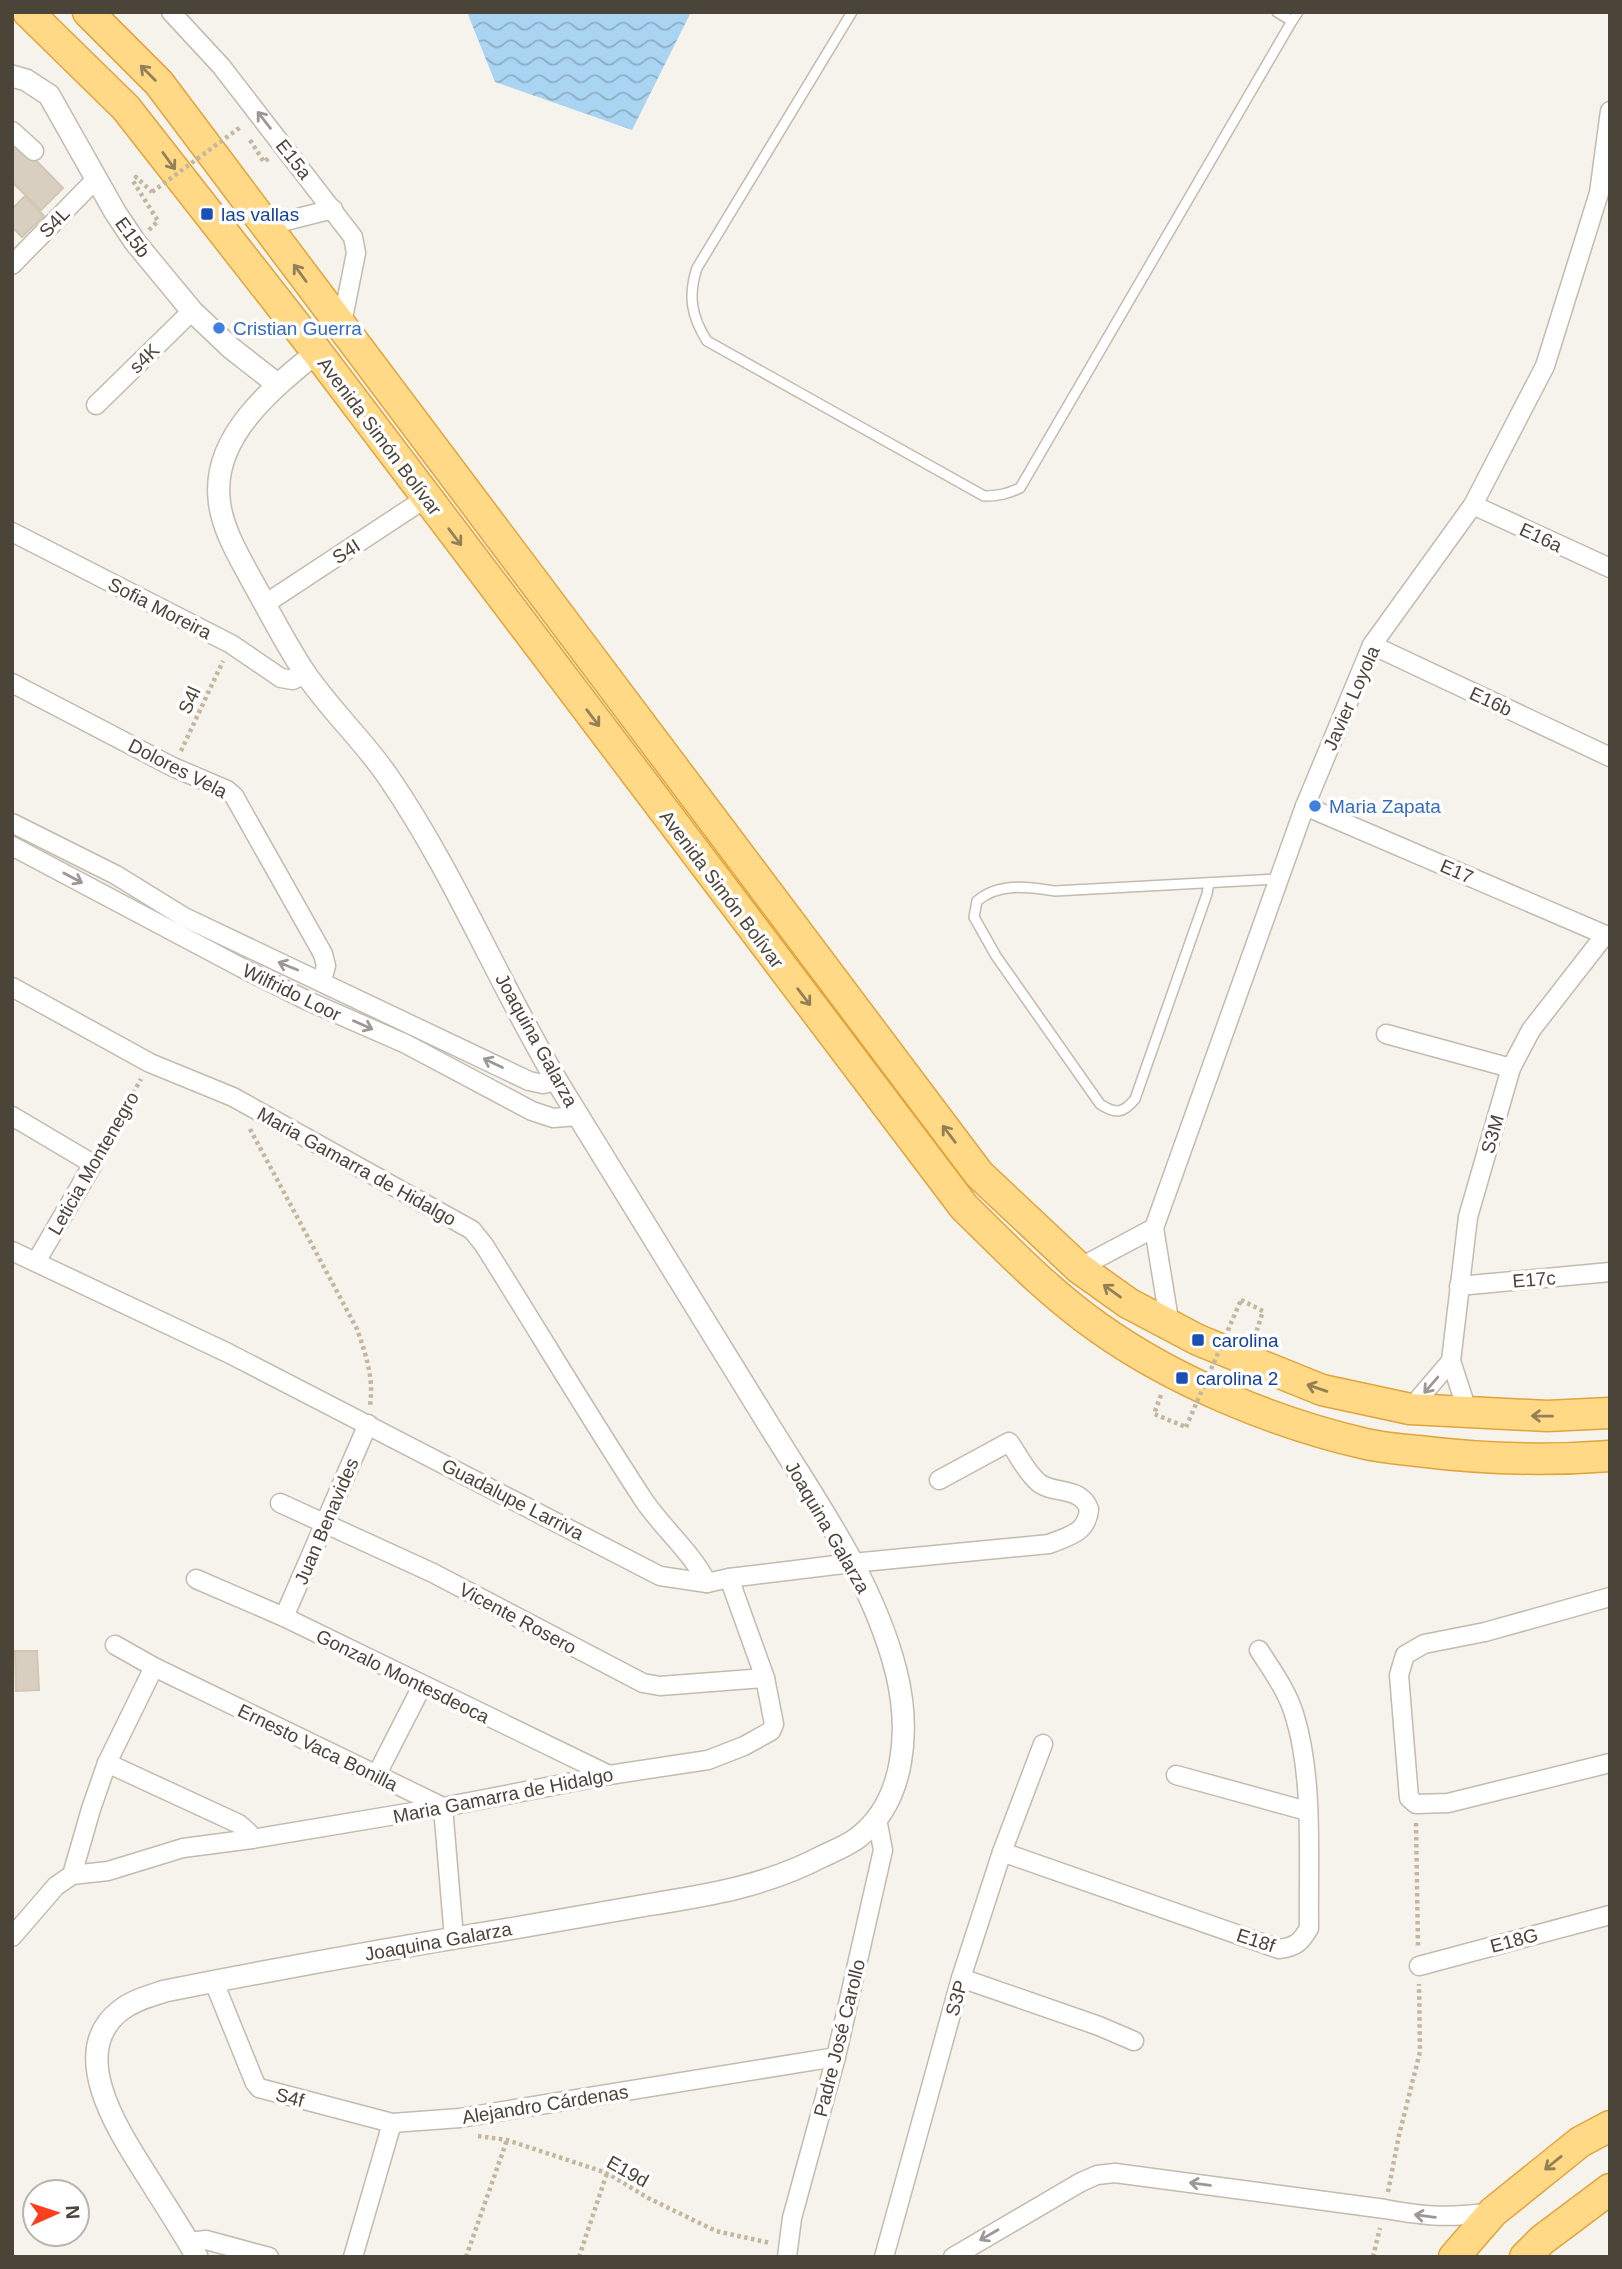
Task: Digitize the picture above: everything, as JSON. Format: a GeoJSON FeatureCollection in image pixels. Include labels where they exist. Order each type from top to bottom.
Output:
{"type":"FeatureCollection","features":[{"type":"Feature","properties":{"kind":"highway","name":"Avenida Simón Bolívar"},"geometry":{"type":"LineString","coordinates":[[28,12],[126,108],[317,352],[964,1207],[1049,1289],[1099,1328],[1182,1378],[1303,1427],[1368,1445],[1437,1454],[1510,1460],[1610,1456]]}},
{"type":"Feature","properties":{"kind":"highway","name":"Avenida Simón Bolívar"},"geometry":{"type":"LineString","coordinates":[[88,12],[159,83],[979,1174],[1079,1268],[1128,1303],[1170,1326],[1322,1390],[1410,1409],[1547,1416],[1610,1413]]}},
{"type":"Feature","properties":{"kind":"highway"},"geometry":{"type":"LineString","coordinates":[[1454,2257],[1493,2212],[1580,2142],[1610,2126]]}},
{"type":"Feature","properties":{"kind":"highway"},"geometry":{"type":"LineString","coordinates":[[1525,2257],[1542,2240],[1610,2189]]}},
{"type":"Feature","properties":{"kind":"street","name":"E15a"},"geometry":{"type":"LineString","coordinates":[[171,12],[221,66],[353,237],[356,253],[341,328]]}},
{"type":"Feature","properties":{"kind":"street","name":"E15b"},"geometry":{"type":"LineString","coordinates":[[12,76],[26,80],[49,94],[135,242],[192,311],[242,357],[277,384]]}},
{"type":"Feature","properties":{"kind":"street","name":"Javier Loyola"},"geometry":{"type":"LineString","coordinates":[[1170,1326],[1154,1228],[1305,806],[1372,645],[1473,505],[1545,366],[1599,193],[1610,111]]}},
{"type":"Feature","properties":{"kind":"street"},"geometry":{"type":"LineString","coordinates":[[12,131],[34,151]]}},
{"type":"Feature","properties":{"kind":"street","name":"S4L"},"geometry":{"type":"LineString","coordinates":[[12,265],[96,178]]}},
{"type":"Feature","properties":{"kind":"street"},"geometry":{"type":"LineString","coordinates":[[266,226],[333,209]]}},
{"type":"Feature","properties":{"kind":"street","name":"s4K"},"geometry":{"type":"LineString","coordinates":[[96,405],[192,311]]}},
{"type":"Feature","properties":{"kind":"street","name":"Joaquina Galarza"},"geometry":{"type":"LineString","coordinates":[[193,2249],[111,2115],[99,2076],[98,2049],[108,2024],[130,2004],[165,1992],[214,1982],[454,1938],[730,1892],[791,1873],[855,1839],[877,1819],[893,1786],[902,1758],[905,1736],[904,1716],[890,1650],[852,1563],[557,1081],[417,821],[386,772],[305,673],[230,536],[221,510],[219,487],[224,461],[232,443],[254,409],[277,384],[317,352]]}},
{"type":"Feature","properties":{"kind":"street","name":"S4I"},"geometry":{"type":"LineString","coordinates":[[265,604],[426,498]]}},
{"type":"Feature","properties":{"kind":"street","name":"E16a"},"geometry":{"type":"LineString","coordinates":[[1473,505],[1610,568]]}},
{"type":"Feature","properties":{"kind":"street","name":"Sofia Moreira"},"geometry":{"type":"LineString","coordinates":[[12,532],[231,645],[281,678],[293,680],[305,673]]}},
{"type":"Feature","properties":{"kind":"street","name":"E16b"},"geometry":{"type":"LineString","coordinates":[[1372,645],[1610,757]]}},
{"type":"Feature","properties":{"kind":"street","name":"Dolores Vela"},"geometry":{"type":"LineString","coordinates":[[12,683],[173,767],[227,790],[238,800],[323,954],[326,966],[322,980]]}},
{"type":"Feature","properties":{"kind":"street","name":"E17"},"geometry":{"type":"LineString","coordinates":[[1305,806],[1607,936]]}},
{"type":"Feature","properties":{"kind":"street","name":"Wilfrido Loor"},"geometry":{"type":"LineString","coordinates":[[12,823],[116,875],[184,917],[267,957],[322,980],[529,1081],[543,1084],[557,1081]]}},
{"type":"Feature","properties":{"kind":"street","name":"Wilfrido Loor"},"geometry":{"type":"LineString","coordinates":[[12,846],[242,968],[308,1001],[406,1044],[533,1111],[553,1118],[578,1116]]}},
{"type":"Feature","properties":{"kind":"street","name":"S3M"},"geometry":{"type":"LineString","coordinates":[[1468,1413],[1451,1361],[1458,1286],[1468,1217],[1511,1068],[1531,1030],[1607,936]]}},
{"type":"Feature","properties":{"kind":"street","name":"Maria Gamarra de Hidalgo"},"geometry":{"type":"LineString","coordinates":[[12,988],[150,1063],[233,1097],[472,1230],[649,1508],[699,1567],[708,1583]]}},
{"type":"Feature","properties":{"kind":"street"},"geometry":{"type":"LineString","coordinates":[[1386,1034],[1511,1068]]}},
{"type":"Feature","properties":{"kind":"street"},"geometry":{"type":"LineString","coordinates":[[12,1116],[93,1164]]}},
{"type":"Feature","properties":{"kind":"street","name":"Leticia Montenegro"},"geometry":{"type":"LineString","coordinates":[[36,1262],[93,1164]]}},
{"type":"Feature","properties":{"kind":"street"},"geometry":{"type":"LineString","coordinates":[[1079,1268],[1154,1228]]}},
{"type":"Feature","properties":{"kind":"street","name":"Guadalupe Larriva"},"geometry":{"type":"LineString","coordinates":[[12,1251],[228,1353],[660,1576],[708,1583],[852,1563],[1049,1544],[1077,1533],[1084,1527],[1089,1509],[1082,1498],[1070,1492],[1039,1484],[1009,1442],[939,1480]]}},
{"type":"Feature","properties":{"kind":"street","name":"E17c"},"geometry":{"type":"LineString","coordinates":[[1458,1286],[1610,1272]]}},
{"type":"Feature","properties":{"kind":"street"},"geometry":{"type":"LineString","coordinates":[[1410,1409],[1451,1361]]}},
{"type":"Feature","properties":{"kind":"street","name":"Juan Benavides"},"geometry":{"type":"LineString","coordinates":[[284,1617],[368,1424]]}},
{"type":"Feature","properties":{"kind":"street","name":"Vicente Rosero"},"geometry":{"type":"LineString","coordinates":[[280,1503],[433,1573],[643,1683],[660,1686],[765,1678]]}},
{"type":"Feature","properties":{"kind":"street","name":"Maria Gamarra de Hidalgo"},"geometry":{"type":"LineString","coordinates":[[72,1875],[108,1871],[183,1847],[252,1839],[443,1807],[609,1774],[708,1760],[767,1734],[774,1726],[765,1678],[729,1578]]}},
{"type":"Feature","properties":{"kind":"street","name":"Gonzalo Montesdeoca"},"geometry":{"type":"LineString","coordinates":[[196,1579],[284,1617],[422,1686],[609,1774]]}},
{"type":"Feature","properties":{"kind":"street"},"geometry":{"type":"LineString","coordinates":[[1607,1598],[1485,1632],[1424,1644],[1405,1655],[1399,1675],[1409,1798],[1416,1804],[1448,1803],[1610,1763]]}},
{"type":"Feature","properties":{"kind":"street","name":"Ernesto Vaca Bonilla"},"geometry":{"type":"LineString","coordinates":[[115,1645],[154,1667],[443,1807]]}},
{"type":"Feature","properties":{"kind":"street","name":"E18f"},"geometry":{"type":"LineString","coordinates":[[1002,1852],[1279,1949],[1294,1947],[1309,1928],[1303,1752],[1285,1690],[1259,1650]]}},
{"type":"Feature","properties":{"kind":"street"},"geometry":{"type":"LineString","coordinates":[[12,1937],[56,1886],[72,1875],[107,1763],[154,1667]]}},
{"type":"Feature","properties":{"kind":"street"},"geometry":{"type":"LineString","coordinates":[[376,1776],[422,1686]]}},
{"type":"Feature","properties":{"kind":"street","name":"S3P"},"geometry":{"type":"LineString","coordinates":[[884,2257],[961,1979],[1002,1852],[1043,1744]]}},
{"type":"Feature","properties":{"kind":"street"},"geometry":{"type":"LineString","coordinates":[[107,1763],[239,1824],[252,1839]]}},
{"type":"Feature","properties":{"kind":"street"},"geometry":{"type":"LineString","coordinates":[[1176,1775],[1307,1811]]}},
{"type":"Feature","properties":{"kind":"street"},"geometry":{"type":"LineString","coordinates":[[443,1807],[454,1938]]}},
{"type":"Feature","properties":{"kind":"street","name":"Padre José Carollo"},"geometry":{"type":"LineString","coordinates":[[787,2252],[792,2218],[836,2057],[883,1850],[877,1819]]}},
{"type":"Feature","properties":{"kind":"street","name":"E18G"},"geometry":{"type":"LineString","coordinates":[[1419,1966],[1610,1915]]}},
{"type":"Feature","properties":{"kind":"street"},"geometry":{"type":"LineString","coordinates":[[961,1979],[1134,2040]]}},
{"type":"Feature","properties":{"kind":"street","name":"S4f"},"geometry":{"type":"LineString","coordinates":[[214,1982],[255,2083],[262,2090],[392,2123]]}},
{"type":"Feature","properties":{"kind":"street","name":"Alejandro Cárdenas"},"geometry":{"type":"LineString","coordinates":[[392,2123],[460,2118],[836,2057]]}},
{"type":"Feature","properties":{"kind":"street"},"geometry":{"type":"LineString","coordinates":[[353,2257],[392,2123]]}},
{"type":"Feature","properties":{"kind":"street"},"geometry":{"type":"LineString","coordinates":[[953,2257],[1081,2182],[1097,2175],[1115,2173],[1385,2209],[1426,2217],[1451,2218],[1493,2212]]}},
{"type":"Feature","properties":{"kind":"street"},"geometry":{"type":"LineString","coordinates":[[193,2249],[206,2240],[270,2257]]}},
{"type":"Feature","properties":{"kind":"lane"},"geometry":{"type":"LineString","coordinates":[[852,12],[697,268],[691,286],[696,324],[707,341],[984,495],[995,496],[1020,488],[1298,12]]}},
{"type":"Feature","properties":{"kind":"lane"},"geometry":{"type":"LineString","coordinates":[[1277,12],[1292,21]]}},
{"type":"Feature","properties":{"kind":"lane"},"geometry":{"type":"LineString","coordinates":[[1209,883],[1135,1098],[1128,1108],[1119,1113],[1112,1112],[1100,1104],[996,956],[974,917],[977,901],[995,888],[1026,886],[1055,891],[1279,879]]}},
{"type":"Feature","properties":{"kind":"path"},"geometry":{"type":"LineString","coordinates":[[158,221],[133,181],[136,177],[152,192],[242,126],[264,162]]}},
{"type":"Feature","properties":{"kind":"path","name":"S4l"},"geometry":{"type":"LineString","coordinates":[[173,767],[231,645]]}},
{"type":"Feature","properties":{"kind":"path","name":"Leticia Montenegro"},"geometry":{"type":"LineString","coordinates":[[93,1164],[150,1063]]}},
{"type":"Feature","properties":{"kind":"path"},"geometry":{"type":"LineString","coordinates":[[233,1097],[357,1329],[368,1359],[373,1387],[368,1424]]}},
{"type":"Feature","properties":{"kind":"path"},"geometry":{"type":"LineString","coordinates":[[1154,1414],[1186,1427],[1241,1300],[1263,1311]]}},
{"type":"Feature","properties":{"kind":"path"},"geometry":{"type":"LineString","coordinates":[[1373,2257],[1420,2052],[1416,1804]]}},
{"type":"Feature","properties":{"kind":"path","name":"E19d"},"geometry":{"type":"LineString","coordinates":[[460,2118],[466,2132],[507,2140],[607,2173],[648,2198],[716,2231],[787,2252]]}},
{"type":"Feature","properties":{"kind":"path"},"geometry":{"type":"LineString","coordinates":[[466,2257],[507,2140]]}},
{"type":"Feature","properties":{"kind":"path"},"geometry":{"type":"LineString","coordinates":[[579,2257],[607,2173]]}},
{"type":"Feature","properties":{"kind":"water"},"geometry":{"type":"Polygon","coordinates":[[[467,12],[691,12],[632,130],[495,82],[467,12]]]}},
{"type":"Feature","properties":{"kind":"building"},"geometry":{"type":"Polygon","coordinates":[[[14,138],[63,188],[41,210],[12,182],[14,138]]]}},
{"type":"Feature","properties":{"kind":"building"},"geometry":{"type":"Polygon","coordinates":[[[25,196],[44,216],[22,237],[12,227],[12,209],[25,196]]]}},
{"type":"Feature","properties":{"kind":"building"},"geometry":{"type":"Polygon","coordinates":[[[15,1651],[37,1651],[39,1690],[16,1691],[15,1651]]]}},
{"type":"Feature","properties":{"kind":"place","name":"las vallas"},"geometry":{"type":"Point","coordinates":[207,214]}},
{"type":"Feature","properties":{"kind":"place","name":"Cristian Guerra"},"geometry":{"type":"Point","coordinates":[219,328]}},
{"type":"Feature","properties":{"kind":"place","name":"Maria Zapata"},"geometry":{"type":"Point","coordinates":[1315,806]}},
{"type":"Feature","properties":{"kind":"place","name":"carolina"},"geometry":{"type":"Point","coordinates":[1198,1340]}},
{"type":"Feature","properties":{"kind":"place","name":"carolina 2"},"geometry":{"type":"Point","coordinates":[1182,1378]}}]}
